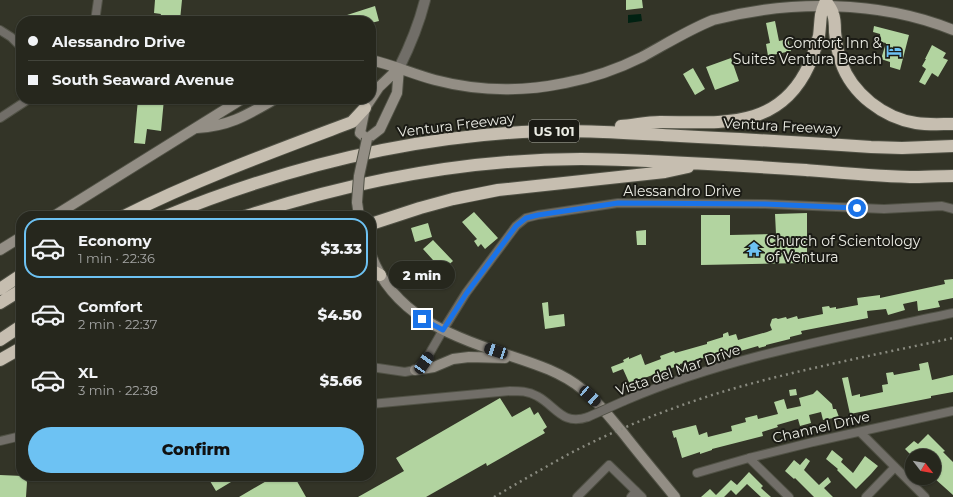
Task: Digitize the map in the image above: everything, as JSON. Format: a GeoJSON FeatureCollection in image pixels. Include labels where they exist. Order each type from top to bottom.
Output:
{"type":"FeatureCollection","features":[{"type":"Feature","properties":{"kind":"highway"},"geometry":{"type":"LineString","coordinates":[[826,0],[834,15],[836,40],[841,62],[848,76],[866,98],[885,112],[899,119],[917,123],[953,124]]}},
{"type":"Feature","properties":{"kind":"highway"},"geometry":{"type":"LineString","coordinates":[[583,130],[658,122],[728,122],[747,119],[765,112],[788,96],[801,80],[814,52],[819,35],[821,14],[826,0]]}},
{"type":"Feature","properties":{"kind":"highway"},"geometry":{"type":"LineString","coordinates":[[134,211],[209,177],[352,122],[364,104]]}},
{"type":"Feature","properties":{"kind":"highway","name":"Ventura Freeway"},"geometry":{"type":"LineString","coordinates":[[179,211],[274,177],[377,151],[470,136],[522,132],[583,130],[871,147],[924,148],[953,146]]}},
{"type":"Feature","properties":{"kind":"highway","name":"US 101"},"geometry":{"type":"LineString","coordinates":[[263,211],[314,196],[378,180],[480,164],[538,160],[579,159],[703,164],[910,177],[953,176]]}},
{"type":"Feature","properties":{"kind":"highway"},"geometry":{"type":"LineString","coordinates":[[376,222],[453,199],[498,190],[665,172],[703,164]]}},
{"type":"Feature","properties":{"kind":"highway"},"geometry":{"type":"LineString","coordinates":[[0,290],[16,279]]}},
{"type":"Feature","properties":{"kind":"highway"},"geometry":{"type":"LineString","coordinates":[[0,304],[16,293]]}},
{"type":"Feature","properties":{"kind":"highway"},"geometry":{"type":"LineString","coordinates":[[0,340],[16,329]]}},
{"type":"Feature","properties":{"kind":"highway"},"geometry":{"type":"LineString","coordinates":[[0,360],[16,351]]}},
{"type":"Feature","properties":{"kind":"main road"},"geometry":{"type":"LineString","coordinates":[[376,61],[434,80],[468,86],[508,89],[533,88],[564,84],[598,75],[628,63],[691,30],[728,15],[780,3],[798,1],[843,0],[890,7],[924,17],[953,30]]}},
{"type":"Feature","properties":{"kind":"main road"},"geometry":{"type":"LineString","coordinates":[[376,90],[399,68]]}},
{"type":"Feature","properties":{"kind":"main road"},"geometry":{"type":"LineString","coordinates":[[363,136],[380,129],[398,93],[399,68]]}},
{"type":"Feature","properties":{"kind":"main road"},"geometry":{"type":"LineString","coordinates":[[62,211],[234,104]]}},
{"type":"Feature","properties":{"kind":"main road"},"geometry":{"type":"LineString","coordinates":[[197,128],[214,127],[238,120],[266,104]]}},
{"type":"Feature","properties":{"kind":"main road"},"geometry":{"type":"LineString","coordinates":[[358,211],[364,104]]}},
{"type":"Feature","properties":{"kind":"main road"},"geometry":{"type":"LineString","coordinates":[[0,250],[16,239]]}},
{"type":"Feature","properties":{"kind":"main road"},"geometry":{"type":"LineString","coordinates":[[376,273],[408,308],[420,317],[443,330],[470,342],[548,369],[566,378],[588,393],[599,404],[675,497]]}},
{"type":"Feature","properties":{"kind":"main road"},"geometry":{"type":"LineString","coordinates":[[415,370],[434,367],[453,359],[469,357],[482,356],[520,359]]}},
{"type":"Feature","properties":{"kind":"street"},"geometry":{"type":"LineString","coordinates":[[96,16],[98,0]]}},
{"type":"Feature","properties":{"kind":"street"},"geometry":{"type":"LineString","coordinates":[[399,68],[408,51],[426,0]]}},
{"type":"Feature","properties":{"kind":"street"},"geometry":{"type":"LineString","coordinates":[[0,30],[16,42]]}},
{"type":"Feature","properties":{"kind":"street"},"geometry":{"type":"LineString","coordinates":[[0,118],[21,104]]}},
{"type":"Feature","properties":{"kind":"street","name":"Alessandro Drive"},"geometry":{"type":"LineString","coordinates":[[415,370],[424,363],[466,294],[516,226],[526,218],[618,203],[765,204],[884,210],[942,206],[953,209]]}},
{"type":"Feature","properties":{"kind":"street","name":"Vista del Mar Drive"},"geometry":{"type":"LineString","coordinates":[[376,404],[524,391],[537,396],[566,418],[575,420],[588,417],[624,401],[711,370],[799,346],[953,313]]}},
{"type":"Feature","properties":{"kind":"street"},"geometry":{"type":"LineString","coordinates":[[376,368],[400,372],[415,370]]}},
{"type":"Feature","properties":{"kind":"street","name":"Channel Drive"},"geometry":{"type":"LineString","coordinates":[[697,474],[749,458],[953,411]]}},
{"type":"Feature","properties":{"kind":"street"},"geometry":{"type":"LineString","coordinates":[[860,432],[925,497]]}},
{"type":"Feature","properties":{"kind":"street"},"geometry":{"type":"LineString","coordinates":[[0,441],[16,437]]}},
{"type":"Feature","properties":{"kind":"street"},"geometry":{"type":"LineString","coordinates":[[749,458],[789,497]]}},
{"type":"Feature","properties":{"kind":"street"},"geometry":{"type":"LineString","coordinates":[[577,497],[609,465],[636,495]]}},
{"type":"Feature","properties":{"kind":"street"},"geometry":{"type":"LineString","coordinates":[[866,497],[894,467]]}},
{"type":"Feature","properties":{"kind":"shaded area"},"geometry":{"type":"Polygon","coordinates":[[[641,14],[642,21],[628,23],[628,15],[641,14]]]}},
{"type":"Feature","properties":{"kind":"building"},"geometry":{"type":"Polygon","coordinates":[[[155,0],[182,0],[180,16],[160,16],[161,14],[154,13],[155,0]]]}},
{"type":"Feature","properties":{"kind":"building"},"geometry":{"type":"Polygon","coordinates":[[[626,0],[642,0],[643,8],[626,10],[626,0]]]}},
{"type":"Feature","properties":{"kind":"building"},"geometry":{"type":"Polygon","coordinates":[[[375,6],[379,21],[376,22],[376,16],[344,16],[375,6]]]}},
{"type":"Feature","properties":{"kind":"building"},"geometry":{"type":"Polygon","coordinates":[[[775,21],[779,41],[788,39],[791,51],[768,56],[766,44],[770,43],[766,23],[775,21]]]}},
{"type":"Feature","properties":{"kind":"building","name":"Comfort Inn & Suites Ventura Beach"},"geometry":{"type":"Polygon","coordinates":[[[874,26],[909,35],[900,70],[890,67],[890,62],[881,59],[886,43],[881,42],[880,34],[873,32],[874,26]]]}},
{"type":"Feature","properties":{"kind":"building"},"geometry":{"type":"Polygon","coordinates":[[[932,45],[946,53],[943,58],[948,60],[938,77],[932,73],[925,85],[919,82],[926,69],[922,66],[932,45]]]}},
{"type":"Feature","properties":{"kind":"building"},"geometry":{"type":"Polygon","coordinates":[[[731,58],[739,81],[715,90],[706,67],[731,58]]]}},
{"type":"Feature","properties":{"kind":"building"},"geometry":{"type":"Polygon","coordinates":[[[693,68],[705,89],[695,95],[683,74],[693,68]]]}},
{"type":"Feature","properties":{"kind":"building"},"geometry":{"type":"Polygon","coordinates":[[[138,104],[164,104],[161,131],[147,129],[145,144],[134,143],[138,104]]]}},
{"type":"Feature","properties":{"kind":"building"},"geometry":{"type":"Polygon","coordinates":[[[474,212],[498,238],[485,249],[481,244],[478,247],[474,241],[477,239],[462,222],[474,212]]]}},
{"type":"Feature","properties":{"kind":"building","name":"Church of Scientology of Ventura"},"geometry":{"type":"Polygon","coordinates":[[[807,213],[807,263],[701,265],[701,215],[730,215],[730,235],[776,234],[775,214],[807,213]]]}},
{"type":"Feature","properties":{"kind":"building"},"geometry":{"type":"Polygon","coordinates":[[[428,223],[432,237],[415,242],[411,228],[428,223]]]}},
{"type":"Feature","properties":{"kind":"building"},"geometry":{"type":"Polygon","coordinates":[[[646,230],[646,245],[637,245],[636,231],[646,230]]]}},
{"type":"Feature","properties":{"kind":"building"},"geometry":{"type":"Polygon","coordinates":[[[433,240],[453,261],[437,275],[439,278],[426,290],[414,278],[433,260],[423,249],[433,240]]]}},
{"type":"Feature","properties":{"kind":"building"},"geometry":{"type":"Polygon","coordinates":[[[953,279],[953,298],[938,301],[940,307],[918,311],[917,301],[903,304],[905,310],[888,315],[886,309],[867,311],[868,318],[801,331],[802,334],[790,337],[790,339],[759,348],[758,346],[723,356],[723,353],[680,364],[639,380],[641,385],[632,389],[623,369],[613,373],[611,367],[624,362],[623,360],[629,357],[629,359],[641,354],[645,365],[661,359],[660,356],[674,351],[675,353],[707,344],[707,342],[723,337],[723,334],[728,332],[729,336],[736,334],[738,340],[767,332],[772,330],[770,325],[772,319],[786,317],[787,319],[797,316],[798,319],[823,314],[822,307],[836,307],[836,309],[858,305],[857,298],[880,295],[880,298],[945,284],[944,280],[953,279]]]}},
{"type":"Feature","properties":{"kind":"building"},"geometry":{"type":"Polygon","coordinates":[[[548,302],[549,316],[564,314],[565,326],[545,329],[542,303],[548,302]]]}},
{"type":"Feature","properties":{"kind":"building"},"geometry":{"type":"Polygon","coordinates":[[[928,362],[932,380],[953,375],[953,392],[931,396],[931,398],[850,414],[842,378],[848,377],[852,396],[860,394],[860,397],[883,392],[882,385],[888,384],[886,373],[893,372],[894,375],[920,370],[919,364],[928,362]]]}},
{"type":"Feature","properties":{"kind":"building"},"geometry":{"type":"Polygon","coordinates":[[[796,389],[797,395],[790,396],[789,390],[796,389]]]}},
{"type":"Feature","properties":{"kind":"building"},"geometry":{"type":"Polygon","coordinates":[[[817,390],[832,404],[833,409],[836,409],[839,417],[823,420],[821,412],[809,415],[811,423],[800,426],[798,419],[777,425],[778,427],[762,432],[763,436],[682,458],[676,437],[674,438],[672,431],[696,425],[699,435],[707,432],[708,437],[732,431],[731,426],[746,422],[745,418],[757,415],[758,419],[778,414],[774,402],[784,399],[787,409],[801,406],[799,398],[813,394],[817,390]]]}},
{"type":"Feature","properties":{"kind":"building"},"geometry":{"type":"Polygon","coordinates":[[[500,398],[512,417],[530,407],[534,415],[538,412],[547,427],[543,430],[545,433],[487,466],[486,463],[426,497],[358,497],[404,471],[396,458],[500,398]]]}},
{"type":"Feature","properties":{"kind":"building"},"geometry":{"type":"Polygon","coordinates":[[[928,434],[945,451],[943,452],[953,462],[953,495],[941,484],[941,449],[905,449],[914,441],[918,444],[928,434]]]}},
{"type":"Feature","properties":{"kind":"building"},"geometry":{"type":"Polygon","coordinates":[[[832,450],[843,459],[841,462],[853,473],[865,456],[878,466],[856,489],[837,470],[838,469],[826,459],[832,450]]]}},
{"type":"Feature","properties":{"kind":"building"},"geometry":{"type":"Polygon","coordinates":[[[806,458],[810,461],[804,470],[819,485],[828,477],[831,482],[824,488],[833,497],[814,497],[795,478],[794,479],[785,471],[794,460],[800,465],[806,458]]]}},
{"type":"Feature","properties":{"kind":"building"},"geometry":{"type":"Polygon","coordinates":[[[749,472],[763,486],[761,488],[771,497],[761,497],[747,484],[736,495],[731,490],[724,497],[701,497],[710,489],[716,495],[731,480],[737,485],[749,472]]]}},
{"type":"Feature","properties":{"kind":"building"},"geometry":{"type":"Polygon","coordinates":[[[0,475],[16,476],[16,481],[27,482],[26,497],[0,497],[0,475]]]}},
{"type":"Feature","properties":{"kind":"building"},"geometry":{"type":"Polygon","coordinates":[[[210,481],[233,481],[216,491],[210,481]]]}},
{"type":"Feature","properties":{"kind":"building"},"geometry":{"type":"Polygon","coordinates":[[[266,481],[297,481],[306,497],[239,497],[266,481]]]}},
{"type":"Feature","properties":{"kind":"railway"},"geometry":{"type":"LineString","coordinates":[[494,497],[586,445],[627,426],[690,402],[787,374],[953,338]]}},
{"type":"Feature","properties":{"kind":"place","name":"Comfort Inn & Suites Ventura Beach"},"geometry":{"type":"Point","coordinates":[894,51]}},
{"type":"Feature","properties":{"kind":"place","name":"Church of Scientology of Ventura"},"geometry":{"type":"Point","coordinates":[754,249]}},
{"type":"Feature","properties":{"kind":"route"},"geometry":{"type":"LineString","coordinates":[[422,319],[443,330],[466,294],[516,226],[526,218],[618,203],[765,204],[857,208]]}}]}
